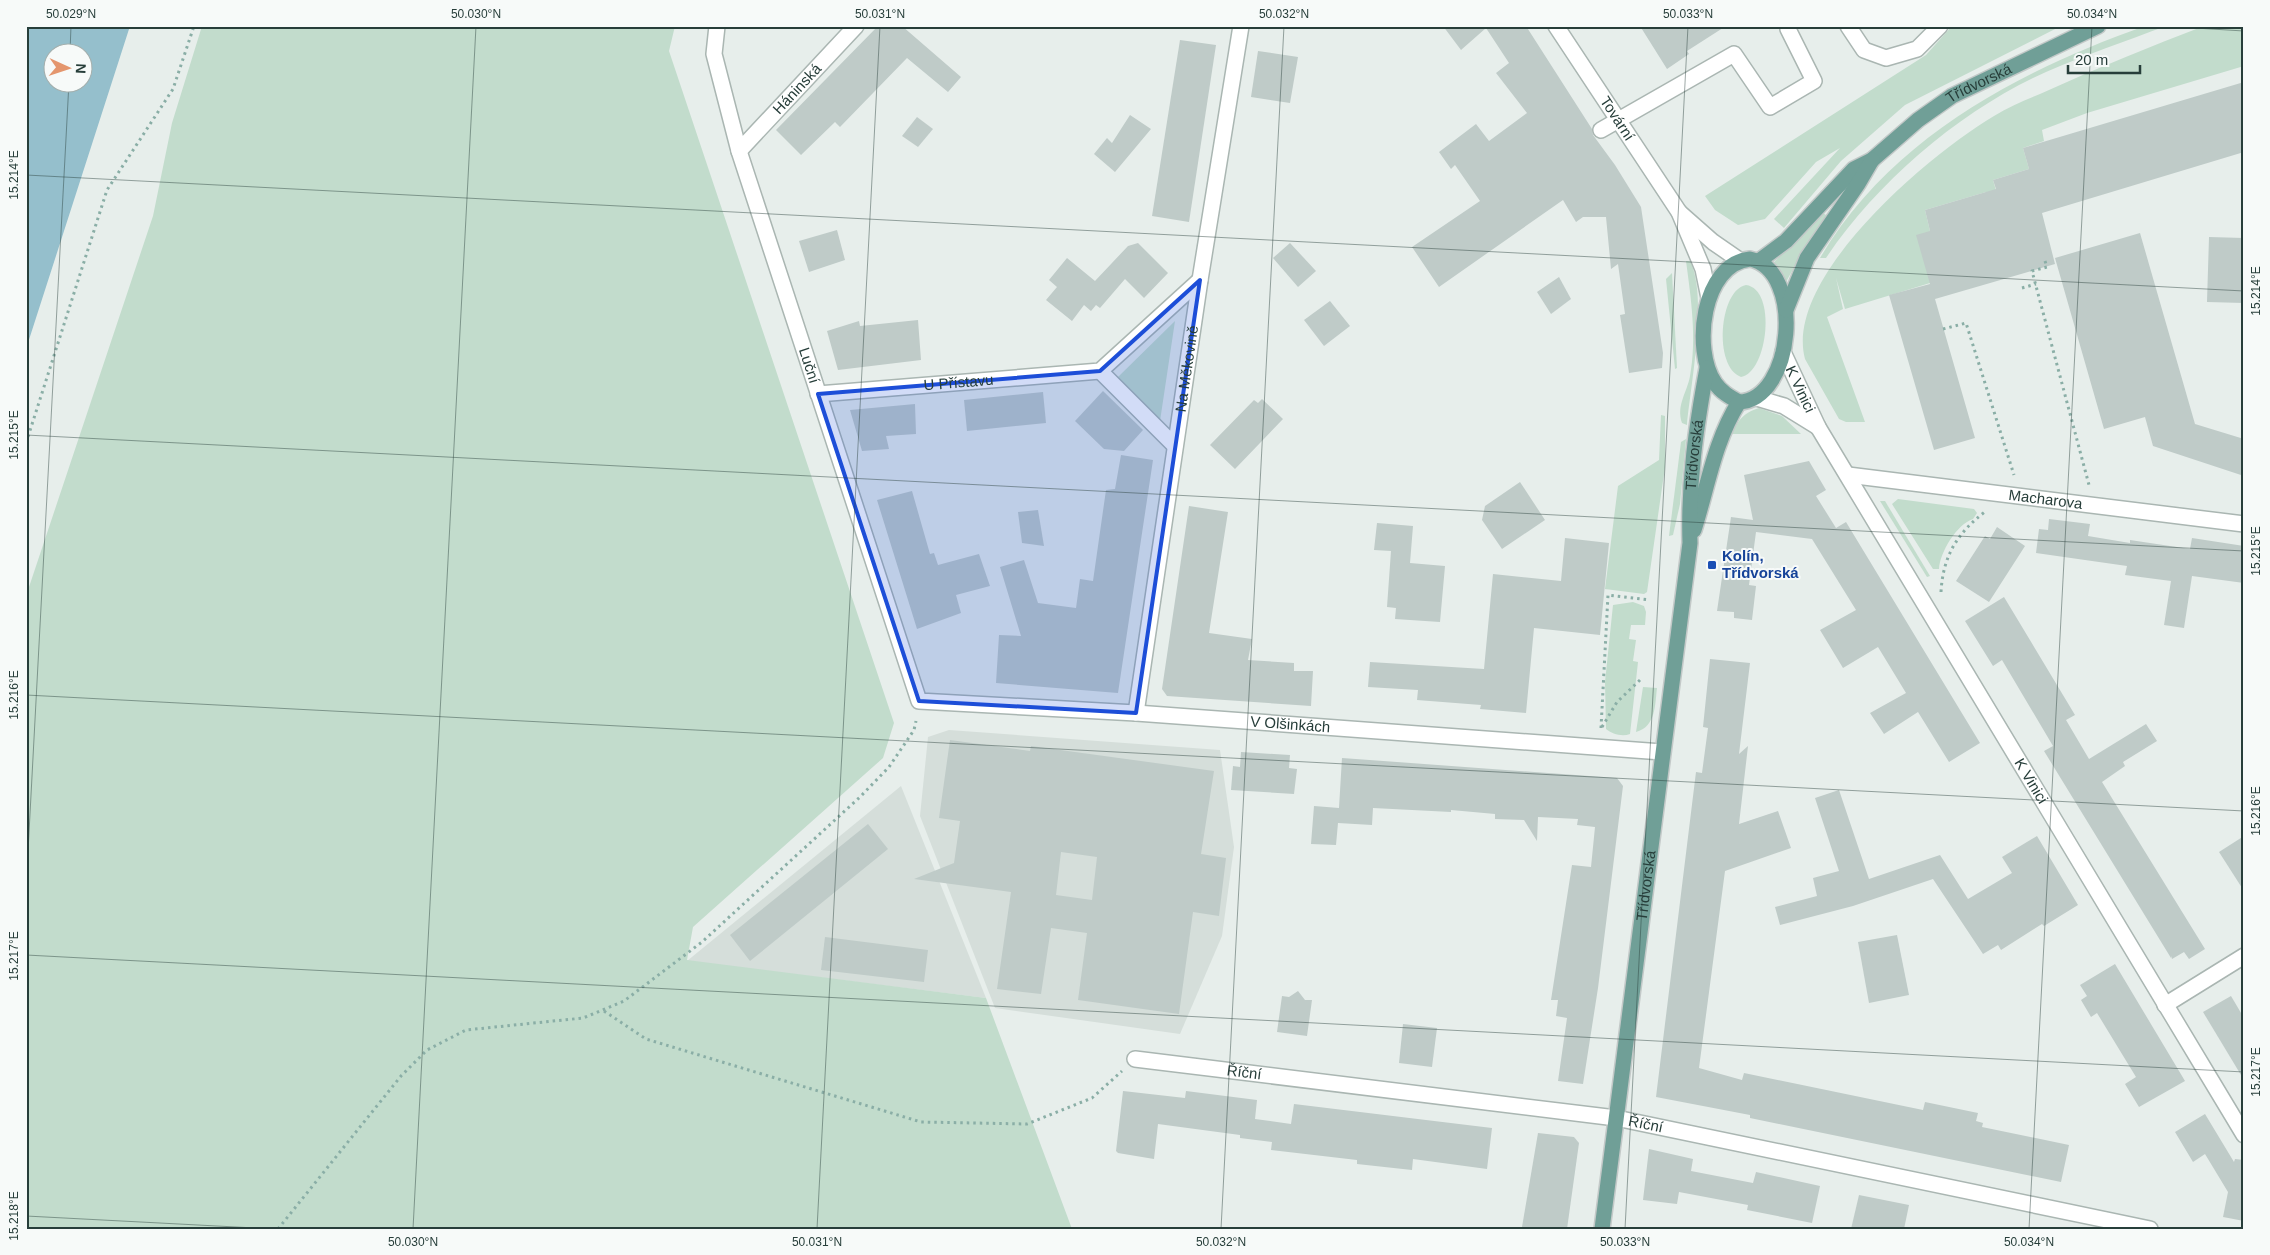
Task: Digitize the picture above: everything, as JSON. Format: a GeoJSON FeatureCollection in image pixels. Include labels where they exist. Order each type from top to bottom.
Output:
{"type":"FeatureCollection","features":[{"type":"Feature","properties":{"kind":"main road","name":"Třídvorská"},"geometry":{"type":"LineString","coordinates":[[1759,261],[1786,240],[1854,169],[1872,160],[1918,120],[1952,96],[2098,26]]}},
{"type":"Feature","properties":{"kind":"main road","name":"Třídvorská"},"geometry":{"type":"LineString","coordinates":[[1786,310],[1807,258],[1858,184],[1872,160]]}},
{"type":"Feature","properties":{"kind":"main road"},"geometry":{"type":"LineString","coordinates":[[1739,260],[1759,261],[1769,271],[1780,288],[1786,310],[1783,352],[1772,379],[1757,398],[1739,402],[1721,390],[1707,368],[1703,338],[1709,298],[1720,277],[1730,265],[1739,260]]}},
{"type":"Feature","properties":{"kind":"main road","name":"Třídvorská"},"geometry":{"type":"LineString","coordinates":[[1690,543],[1689,501],[1695,433],[1707,368]]}},
{"type":"Feature","properties":{"kind":"main road","name":"Třídvorská"},"geometry":{"type":"LineString","coordinates":[[1602,1229],[1690,543],[1708,475],[1720,439],[1727,421],[1739,402]]}},
{"type":"Feature","properties":{"kind":"street","name":"Luční"},"geometry":{"type":"LineString","coordinates":[[717,26],[714,54],[739,151],[919,701]]}},
{"type":"Feature","properties":{"kind":"street","name":"Háninská"},"geometry":{"type":"LineString","coordinates":[[739,151],[856,26]]}},
{"type":"Feature","properties":{"kind":"street","name":"Na Měkovině"},"geometry":{"type":"LineString","coordinates":[[1136,713],[1200,280],[1241,26]]}},
{"type":"Feature","properties":{"kind":"street"},"geometry":{"type":"LineString","coordinates":[[1848,26],[1864,50],[1886,58],[1917,49],[1940,26]]}},
{"type":"Feature","properties":{"kind":"street","name":"Tovární"},"geometry":{"type":"LineString","coordinates":[[1559,27],[1678,212],[1703,269],[1709,298]]}},
{"type":"Feature","properties":{"kind":"street"},"geometry":{"type":"LineString","coordinates":[[1601,130],[1617,119],[1734,54],[1770,107],[1814,81],[1788,29]]}},
{"type":"Feature","properties":{"kind":"street","name":"Tovární"},"geometry":{"type":"LineString","coordinates":[[1678,212],[1713,242],[1739,260]]}},
{"type":"Feature","properties":{"kind":"street"},"geometry":{"type":"LineString","coordinates":[[1175,446],[1100,371],[1200,280]]}},
{"type":"Feature","properties":{"kind":"street","name":"K Vinici"},"geometry":{"type":"LineString","coordinates":[[1783,352],[1818,427],[2244,1135]]}},
{"type":"Feature","properties":{"kind":"street","name":"U Přístavu"},"geometry":{"type":"LineString","coordinates":[[818,394],[1100,371]]}},
{"type":"Feature","properties":{"kind":"street","name":"K Vinici"},"geometry":{"type":"LineString","coordinates":[[1757,398],[1784,406],[1818,427]]}},
{"type":"Feature","properties":{"kind":"street","name":"Macharova"},"geometry":{"type":"LineString","coordinates":[[1848,475],[2244,524]]}},
{"type":"Feature","properties":{"kind":"street","name":"V Olšinkách"},"geometry":{"type":"LineString","coordinates":[[919,701],[1136,713],[1662,752]]}},
{"type":"Feature","properties":{"kind":"street"},"geometry":{"type":"LineString","coordinates":[[2165,1005],[2244,956]]}},
{"type":"Feature","properties":{"kind":"street","name":"Říční"},"geometry":{"type":"LineString","coordinates":[[1135,1059],[1616,1118],[2150,1229]]}},
{"type":"Feature","properties":{"kind":"path"},"geometry":{"type":"LineString","coordinates":[[26,443],[107,190],[173,89],[194,26]]}},
{"type":"Feature","properties":{"kind":"path"},"geometry":{"type":"LineString","coordinates":[[2045,261],[2046,268],[2032,271],[2090,486]]}},
{"type":"Feature","properties":{"kind":"path"},"geometry":{"type":"LineString","coordinates":[[2022,288],[2036,284]]}},
{"type":"Feature","properties":{"kind":"path"},"geometry":{"type":"LineString","coordinates":[[1944,330],[1966,323],[2014,475]]}},
{"type":"Feature","properties":{"kind":"path"},"geometry":{"type":"LineString","coordinates":[[1941,595],[1945,562],[1955,542],[1970,526],[1990,510]]}},
{"type":"Feature","properties":{"kind":"path"},"geometry":{"type":"LineString","coordinates":[[1640,680],[1617,702],[1601,728],[1608,595],[1650,600]]}},
{"type":"Feature","properties":{"kind":"path"},"geometry":{"type":"LineString","coordinates":[[278,1229],[401,1076],[427,1050],[466,1030],[583,1018],[604,1010],[624,1001],[702,942],[889,768],[914,730],[919,701]]}},
{"type":"Feature","properties":{"kind":"path"},"geometry":{"type":"LineString","coordinates":[[604,1010],[646,1040],[921,1122],[1028,1124],[1092,1098],[1135,1059]]}},
{"type":"Feature","properties":{"kind":"highlighted area"},"geometry":{"type":"Polygon","coordinates":[[[1200,280],[1136,713],[919,701],[818,394],[1100,371],[1200,280]]]}},
{"type":"Feature","properties":{"kind":"shaded area"},"geometry":{"type":"Polygon","coordinates":[[[949,730],[1220,750],[1234,847],[1222,936],[1180,1034],[995,1008],[920,816],[928,737],[949,730]]]}},
{"type":"Feature","properties":{"kind":"shaded area"},"geometry":{"type":"Polygon","coordinates":[[[901,786],[986,998],[687,961],[901,786]]]}},
{"type":"Feature","properties":{"kind":"green space"},"geometry":{"type":"Polygon","coordinates":[[[202,26],[675,26],[669,51],[894,723],[883,758],[693,927],[687,960],[986,998],[1072,1229],[26,1229],[26,596],[153,216],[172,123],[202,26]]]}},
{"type":"Feature","properties":{"kind":"green space"},"geometry":{"type":"Polygon","coordinates":[[[1952,26],[2061,26],[1905,105],[1841,161],[1784,228],[1774,219],[1840,148],[1816,162],[1765,219],[1738,225],[1715,210],[1705,196],[1926,55],[1952,26]]]}},
{"type":"Feature","properties":{"kind":"green space"},"geometry":{"type":"Polygon","coordinates":[[[2145,26],[2166,26],[2046,72],[1983,106],[1953,127],[1896,175],[1847,229],[1826,258],[1820,258],[1849,216],[1882,178],[1920,144],[1961,114],[2050,64],[2145,26]]]}},
{"type":"Feature","properties":{"kind":"green space"},"geometry":{"type":"Polygon","coordinates":[[[2204,26],[2244,26],[2244,66],[2087,113],[2042,130],[2044,141],[2023,148],[2029,169],[1993,180],[1997,194],[1986,192],[1925,210],[1930,231],[1930,283],[1845,309],[1836,278],[1843,309],[1827,317],[1865,422],[1846,422],[1839,419],[1805,359],[1804,327],[1816,292],[1839,256],[1868,221],[1935,158],[2001,112],[2106,65],[2204,26]]]}},
{"type":"Feature","properties":{"kind":"green space"},"geometry":{"type":"Polygon","coordinates":[[[1823,213],[1826,215],[1825,218],[1806,246],[1786,282],[1774,262],[1823,213]]]}},
{"type":"Feature","properties":{"kind":"green space"},"geometry":{"type":"Polygon","coordinates":[[[1686,261],[1690,261],[1698,296],[1697,341],[1687,425],[1682,423],[1680,417],[1680,410],[1689,382],[1693,348],[1691,304],[1686,261]]]}},
{"type":"Feature","properties":{"kind":"green space"},"geometry":{"type":"Polygon","coordinates":[[[1672,273],[1677,368],[1675,369],[1666,279],[1672,273]]]}},
{"type":"Feature","properties":{"kind":"green space"},"geometry":{"type":"Polygon","coordinates":[[[1746,285],[1756,290],[1762,300],[1765,315],[1765,331],[1763,347],[1758,361],[1750,372],[1741,377],[1732,370],[1726,359],[1723,345],[1723,329],[1725,314],[1730,300],[1737,290],[1746,285]]]}},
{"type":"Feature","properties":{"kind":"green space"},"geometry":{"type":"Polygon","coordinates":[[[1175,321],[1160,421],[1117,378],[1175,321]]]}},
{"type":"Feature","properties":{"kind":"green space"},"geometry":{"type":"Polygon","coordinates":[[[1759,408],[1782,416],[1801,434],[1732,434],[1742,418],[1749,412],[1759,408]]]}},
{"type":"Feature","properties":{"kind":"green space"},"geometry":{"type":"Polygon","coordinates":[[[1661,415],[1665,416],[1665,467],[1647,592],[1644,594],[1605,589],[1618,486],[1659,460],[1661,415]]]}},
{"type":"Feature","properties":{"kind":"green space"},"geometry":{"type":"Polygon","coordinates":[[[1686,439],[1680,504],[1673,535],[1669,536],[1681,442],[1686,439]]]}},
{"type":"Feature","properties":{"kind":"green space"},"geometry":{"type":"Polygon","coordinates":[[[1898,499],[1974,509],[1977,513],[1950,540],[1942,555],[1939,569],[1933,569],[1892,504],[1898,499]]]}},
{"type":"Feature","properties":{"kind":"green space"},"geometry":{"type":"Polygon","coordinates":[[[1880,501],[1885,501],[1930,576],[1927,577],[1880,501]]]}},
{"type":"Feature","properties":{"kind":"green space"},"geometry":{"type":"Polygon","coordinates":[[[1633,602],[1644,606],[1646,612],[1645,625],[1631,625],[1629,639],[1636,640],[1633,661],[1638,662],[1630,734],[1620,735],[1606,729],[1605,682],[1613,605],[1633,602]]]}},
{"type":"Feature","properties":{"kind":"green space"},"geometry":{"type":"Polygon","coordinates":[[[1643,687],[1657,688],[1655,708],[1651,720],[1643,729],[1636,732],[1643,687]]]}},
{"type":"Feature","properties":{"kind":"water"},"geometry":{"type":"Polygon","coordinates":[[[26,26],[130,26],[26,349],[26,26]]]}},
{"type":"Feature","properties":{"kind":"building"},"geometry":{"type":"Polygon","coordinates":[[[878,26],[902,26],[961,77],[948,92],[907,58],[840,127],[835,122],[801,155],[776,130],[878,26]]]}},
{"type":"Feature","properties":{"kind":"building"},"geometry":{"type":"Polygon","coordinates":[[[1443,26],[1526,26],[1592,129],[1593,135],[1615,165],[1641,207],[1663,353],[1662,368],[1629,373],[1620,315],[1625,314],[1618,264],[1611,269],[1606,217],[1583,217],[1576,222],[1563,200],[1439,287],[1412,247],[1480,201],[1455,165],[1451,169],[1439,152],[1476,124],[1489,141],[1527,113],[1496,73],[1509,63],[1486,28],[1461,50],[1443,26]]]}},
{"type":"Feature","properties":{"kind":"building"},"geometry":{"type":"Polygon","coordinates":[[[1640,26],[1726,26],[1687,51],[1689,54],[1667,69],[1640,26]]]}},
{"type":"Feature","properties":{"kind":"building"},"geometry":{"type":"Polygon","coordinates":[[[1180,40],[1216,45],[1189,222],[1152,216],[1180,40]]]}},
{"type":"Feature","properties":{"kind":"building"},"geometry":{"type":"Polygon","coordinates":[[[1258,51],[1298,57],[1290,103],[1251,97],[1258,51]]]}},
{"type":"Feature","properties":{"kind":"building"},"geometry":{"type":"Polygon","coordinates":[[[2244,82],[2244,152],[2042,213],[2055,264],[1935,299],[1975,438],[1934,450],[1889,295],[1930,284],[1916,235],[1930,231],[1925,210],[1996,189],[1993,180],[2029,169],[2023,148],[2244,82]]]}},
{"type":"Feature","properties":{"kind":"building"},"geometry":{"type":"Polygon","coordinates":[[[1130,115],[1151,129],[1115,172],[1094,154],[1107,138],[1112,143],[1130,115]]]}},
{"type":"Feature","properties":{"kind":"building"},"geometry":{"type":"Polygon","coordinates":[[[917,117],[933,129],[918,147],[902,136],[917,117]]]}},
{"type":"Feature","properties":{"kind":"building"},"geometry":{"type":"Polygon","coordinates":[[[837,230],[845,260],[809,272],[799,241],[837,230]]]}},
{"type":"Feature","properties":{"kind":"building"},"geometry":{"type":"Polygon","coordinates":[[[2140,233],[2195,424],[2244,439],[2244,476],[2153,446],[2145,417],[2104,429],[2055,258],[2140,233]]]}},
{"type":"Feature","properties":{"kind":"building"},"geometry":{"type":"Polygon","coordinates":[[[2209,237],[2244,238],[2244,303],[2207,302],[2209,237]]]}},
{"type":"Feature","properties":{"kind":"building"},"geometry":{"type":"Polygon","coordinates":[[[1138,243],[1168,273],[1144,298],[1125,279],[1100,308],[1096,305],[1091,311],[1084,305],[1072,321],[1046,300],[1057,287],[1049,280],[1067,258],[1095,281],[1128,246],[1138,243]]]}},
{"type":"Feature","properties":{"kind":"building"},"geometry":{"type":"Polygon","coordinates":[[[1290,243],[1316,271],[1298,287],[1273,258],[1290,243]]]}},
{"type":"Feature","properties":{"kind":"building"},"geometry":{"type":"Polygon","coordinates":[[[1559,277],[1571,299],[1551,314],[1537,292],[1559,277]]]}},
{"type":"Feature","properties":{"kind":"building"},"geometry":{"type":"Polygon","coordinates":[[[1330,301],[1350,326],[1324,346],[1304,320],[1330,301]]]}},
{"type":"Feature","properties":{"kind":"building"},"geometry":{"type":"Polygon","coordinates":[[[918,320],[921,360],[838,370],[827,331],[859,321],[860,326],[918,320]]]}},
{"type":"Feature","properties":{"kind":"building"},"geometry":{"type":"Polygon","coordinates":[[[1103,391],[1143,430],[1124,451],[1104,449],[1075,421],[1103,391]]]}},
{"type":"Feature","properties":{"kind":"building"},"geometry":{"type":"Polygon","coordinates":[[[1043,392],[1046,423],[967,431],[964,400],[1043,392]]]}},
{"type":"Feature","properties":{"kind":"building"},"geometry":{"type":"Polygon","coordinates":[[[1262,399],[1283,419],[1235,469],[1210,445],[1254,400],[1258,403],[1262,399]]]}},
{"type":"Feature","properties":{"kind":"building"},"geometry":{"type":"Polygon","coordinates":[[[915,404],[916,434],[886,436],[889,449],[862,451],[850,410],[915,404]]]}},
{"type":"Feature","properties":{"kind":"building"},"geometry":{"type":"Polygon","coordinates":[[[1121,455],[1153,460],[1118,693],[996,683],[999,635],[1021,636],[1000,567],[1024,560],[1038,603],[1076,608],[1080,579],[1093,581],[1106,490],[1115,489],[1121,455]]]}},
{"type":"Feature","properties":{"kind":"building"},"geometry":{"type":"Polygon","coordinates":[[[1809,461],[1826,490],[1816,496],[1836,528],[1846,522],[1980,743],[1949,762],[1918,712],[1884,734],[1870,713],[1906,693],[1878,647],[1843,668],[1820,630],[1856,610],[1812,539],[1756,532],[1749,585],[1756,586],[1752,620],[1734,618],[1734,612],[1717,611],[1731,517],[1753,520],[1744,475],[1809,461]]]}},
{"type":"Feature","properties":{"kind":"building"},"geometry":{"type":"Polygon","coordinates":[[[1520,482],[1545,520],[1502,549],[1482,520],[1485,506],[1520,482]]]}},
{"type":"Feature","properties":{"kind":"building"},"geometry":{"type":"Polygon","coordinates":[[[912,491],[930,554],[934,553],[938,565],[979,554],[990,586],[956,595],[961,613],[917,629],[877,500],[912,491]]]}},
{"type":"Feature","properties":{"kind":"building"},"geometry":{"type":"Polygon","coordinates":[[[1189,506],[1228,512],[1209,633],[1252,639],[1248,660],[1294,663],[1294,671],[1313,671],[1311,706],[1167,696],[1162,689],[1189,506]]]}},
{"type":"Feature","properties":{"kind":"building"},"geometry":{"type":"Polygon","coordinates":[[[1038,510],[1044,546],[1022,543],[1018,512],[1038,510]]]}},
{"type":"Feature","properties":{"kind":"building"},"geometry":{"type":"Polygon","coordinates":[[[2049,519],[2090,524],[2088,536],[2130,543],[2130,540],[2190,549],[2192,538],[2244,546],[2244,583],[2192,576],[2184,628],[2164,625],[2171,581],[2125,575],[2127,566],[2036,553],[2039,529],[2048,530],[2049,519]]]}},
{"type":"Feature","properties":{"kind":"building"},"geometry":{"type":"Polygon","coordinates":[[[1377,523],[1413,526],[1410,563],[1445,566],[1440,622],[1395,619],[1396,608],[1387,607],[1391,551],[1374,550],[1377,523]]]}},
{"type":"Feature","properties":{"kind":"building"},"geometry":{"type":"Polygon","coordinates":[[[1997,527],[2025,546],[1989,602],[1956,581],[1985,536],[1990,539],[1997,527]]]}},
{"type":"Feature","properties":{"kind":"building"},"geometry":{"type":"Polygon","coordinates":[[[1565,538],[1609,543],[1600,635],[1534,628],[1526,713],[1480,709],[1481,705],[1417,700],[1418,690],[1368,687],[1370,662],[1484,669],[1493,574],[1561,581],[1565,538]]]}},
{"type":"Feature","properties":{"kind":"building"},"geometry":{"type":"Polygon","coordinates":[[[2004,597],[2075,715],[2066,720],[2089,759],[2146,724],[2157,741],[2123,762],[2125,766],[2102,782],[2205,949],[2189,959],[2184,952],[2172,959],[2171,956],[2171,958],[2044,751],[2053,746],[2002,660],[1993,666],[1965,621],[2004,597]]]}},
{"type":"Feature","properties":{"kind":"building"},"geometry":{"type":"Polygon","coordinates":[[[1710,659],[1750,663],[1739,754],[1748,746],[1739,824],[1778,811],[1791,848],[1725,871],[1699,1068],[1742,1080],[1744,1073],[1923,1110],[1925,1102],[1978,1113],[1976,1121],[1983,1123],[1982,1127],[2069,1145],[2061,1182],[1750,1118],[1750,1115],[1656,1097],[1696,772],[1702,773],[1708,728],[1703,727],[1710,659]]]}},
{"type":"Feature","properties":{"kind":"building"},"geometry":{"type":"Polygon","coordinates":[[[950,740],[1030,751],[1031,746],[1214,771],[1201,854],[1226,858],[1219,916],[1193,912],[1179,1014],[1078,1000],[1087,933],[1051,928],[1041,994],[997,989],[1011,892],[914,879],[954,863],[960,821],[939,818],[950,740]],[[1061,852],[1056,895],[1092,900],[1097,857],[1061,852]]]}},
{"type":"Feature","properties":{"kind":"building"},"geometry":{"type":"Polygon","coordinates":[[[1241,752],[1290,755],[1289,768],[1297,769],[1294,794],[1231,790],[1233,766],[1240,767],[1241,752]]]}},
{"type":"Feature","properties":{"kind":"building"},"geometry":{"type":"Polygon","coordinates":[[[1342,758],[1617,778],[1623,786],[1598,988],[1583,1084],[1558,1081],[1567,1018],[1556,1016],[1558,1000],[1551,1000],[1572,865],[1591,867],[1595,827],[1577,825],[1578,819],[1538,817],[1537,841],[1524,820],[1495,819],[1495,814],[1451,810],[1451,812],[1373,808],[1372,825],[1338,823],[1336,845],[1311,844],[1314,806],[1339,808],[1342,758]]]}},
{"type":"Feature","properties":{"kind":"building"},"geometry":{"type":"Polygon","coordinates":[[[1839,790],[1869,879],[1940,855],[1968,899],[2012,873],[2002,857],[2037,836],[2078,905],[2044,926],[2042,924],[2001,950],[1998,945],[1983,954],[1933,879],[1853,906],[1780,925],[1775,907],[1817,896],[1813,878],[1839,871],[1815,798],[1839,790]]]}},
{"type":"Feature","properties":{"kind":"building"},"geometry":{"type":"Polygon","coordinates":[[[868,824],[888,849],[750,961],[730,935],[868,824]]]}},
{"type":"Feature","properties":{"kind":"building"},"geometry":{"type":"Polygon","coordinates":[[[2244,836],[2244,891],[2219,852],[2244,836]]]}},
{"type":"Feature","properties":{"kind":"building"},"geometry":{"type":"Polygon","coordinates":[[[1897,935],[1909,995],[1869,1003],[1858,942],[1897,935]]]}},
{"type":"Feature","properties":{"kind":"building"},"geometry":{"type":"Polygon","coordinates":[[[825,937],[928,950],[924,982],[821,970],[825,937]]]}},
{"type":"Feature","properties":{"kind":"building"},"geometry":{"type":"Polygon","coordinates":[[[2115,964],[2185,1081],[2139,1107],[2125,1084],[2136,1077],[2097,1013],[2091,1017],[2081,1000],[2087,996],[2080,985],[2115,964]]]}},
{"type":"Feature","properties":{"kind":"building"},"geometry":{"type":"Polygon","coordinates":[[[1298,991],[1305,1000],[1312,1000],[1307,1036],[1277,1032],[1282,996],[1289,997],[1298,991]]]}},
{"type":"Feature","properties":{"kind":"building"},"geometry":{"type":"Polygon","coordinates":[[[2231,996],[2244,1018],[2244,1080],[2203,1012],[2231,996]]]}},
{"type":"Feature","properties":{"kind":"building"},"geometry":{"type":"Polygon","coordinates":[[[1403,1024],[1437,1028],[1432,1067],[1399,1063],[1403,1024]]]}},
{"type":"Feature","properties":{"kind":"building"},"geometry":{"type":"Polygon","coordinates":[[[1123,1091],[1185,1098],[1186,1091],[1257,1100],[1255,1119],[1291,1124],[1294,1104],[1492,1128],[1487,1169],[1413,1159],[1412,1170],[1357,1164],[1357,1160],[1271,1150],[1272,1142],[1240,1138],[1240,1135],[1158,1124],[1154,1159],[1118,1153],[1116,1151],[1123,1091]]]}},
{"type":"Feature","properties":{"kind":"building"},"geometry":{"type":"Polygon","coordinates":[[[2205,1114],[2234,1162],[2235,1159],[2244,1160],[2244,1221],[2223,1217],[2228,1192],[2205,1154],[2193,1162],[2175,1132],[2205,1114]]]}},
{"type":"Feature","properties":{"kind":"building"},"geometry":{"type":"Polygon","coordinates":[[[1538,1133],[1574,1137],[1579,1143],[1567,1229],[1522,1227],[1538,1133]]]}},
{"type":"Feature","properties":{"kind":"building"},"geometry":{"type":"Polygon","coordinates":[[[1649,1149],[1693,1159],[1691,1171],[1753,1183],[1756,1172],[1820,1186],[1812,1223],[1747,1210],[1748,1205],[1679,1192],[1677,1204],[1643,1200],[1649,1149]]]}},
{"type":"Feature","properties":{"kind":"building"},"geometry":{"type":"Polygon","coordinates":[[[1859,1195],[1909,1205],[1904,1229],[1851,1229],[1859,1195]]]}},
{"type":"Feature","properties":{"kind":"place","name":"Kolín, Třídvorská"},"geometry":{"type":"Point","coordinates":[1712,565]}}]}
